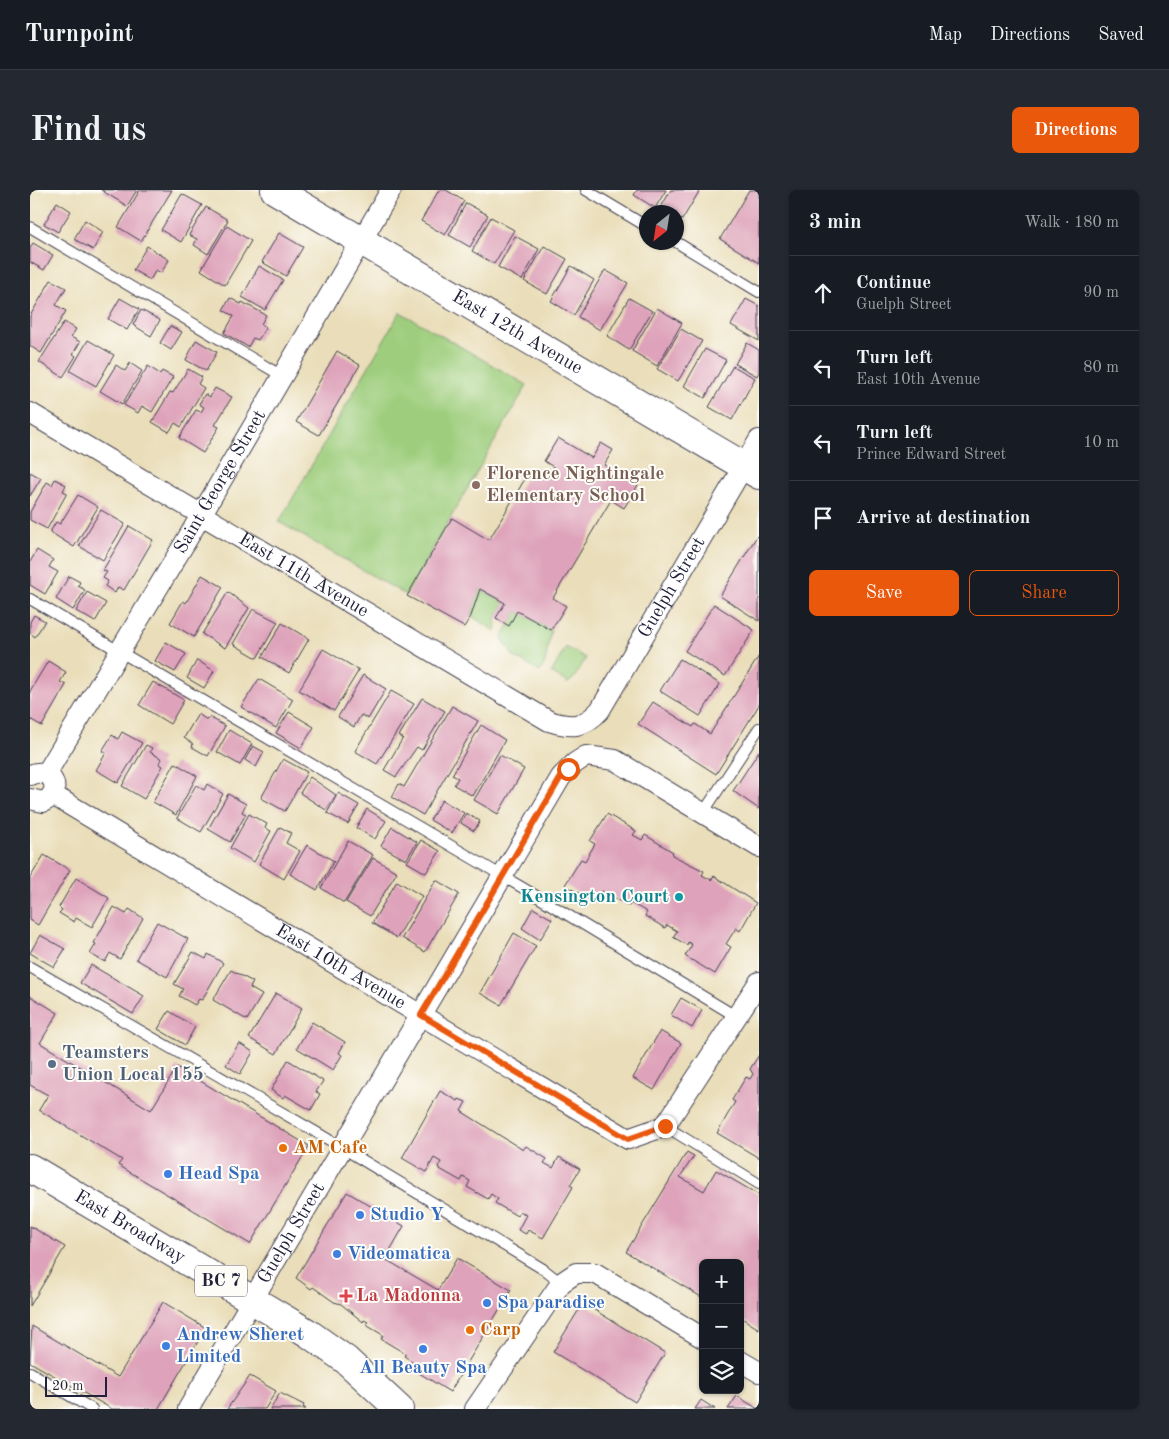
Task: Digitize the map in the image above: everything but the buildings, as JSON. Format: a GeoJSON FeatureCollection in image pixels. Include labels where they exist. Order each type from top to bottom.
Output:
{"type":"FeatureCollection","features":[{"type":"Feature","properties":{"kind":"street","name":"East 12th Avenue"},"geometry":{"type":"LineString","coordinates":[[276,190],[751,471]]}},
{"type":"Feature","properties":{"kind":"street","name":"Saint George Street"},"geometry":{"type":"LineString","coordinates":[[38,774],[120,652],[391,190]]}},
{"type":"Feature","properties":{"kind":"street","name":"East 11th Avenue"},"geometry":{"type":"LineString","coordinates":[[30,413],[549,721],[564,726],[579,726]]}},
{"type":"Feature","properties":{"kind":"street","name":"Guelph Street"},"geometry":{"type":"LineString","coordinates":[[579,726],[592,719],[600,710],[751,471],[759,440]]}},
{"type":"Feature","properties":{"kind":"street","name":"Guelph Street"},"geometry":{"type":"LineString","coordinates":[[188,1409],[561,777],[586,756],[615,760],[703,813]]}},
{"type":"Feature","properties":{"kind":"street"},"geometry":{"type":"LineString","coordinates":[[30,800],[43,802],[53,795],[54,783],[38,774]]}},
{"type":"Feature","properties":{"kind":"street","name":"East 10th Avenue"},"geometry":{"type":"LineString","coordinates":[[53,795],[628,1139],[665,1126]]}},
{"type":"Feature","properties":{"kind":"street"},"geometry":{"type":"LineString","coordinates":[[703,813],[759,846]]}},
{"type":"Feature","properties":{"kind":"street"},"geometry":{"type":"LineString","coordinates":[[665,1126],[737,1017],[756,993]]}},
{"type":"Feature","properties":{"kind":"street","name":"East Broadway"},"geometry":{"type":"LineString","coordinates":[[30,1168],[308,1333],[346,1360],[400,1409]]}},
{"type":"Feature","properties":{"kind":"street"},"geometry":{"type":"LineString","coordinates":[[474,1409],[561,1284],[576,1273],[595,1273],[699,1336]]}},
{"type":"Feature","properties":{"kind":"street"},"geometry":{"type":"LineString","coordinates":[[744,1363],[759,1372]]}},
{"type":"Feature","properties":{"kind":"lane"},"geometry":{"type":"LineString","coordinates":[[586,190],[639,222]]}},
{"type":"Feature","properties":{"kind":"lane"},"geometry":{"type":"LineString","coordinates":[[30,227],[282,376]]}},
{"type":"Feature","properties":{"kind":"lane"},"geometry":{"type":"LineString","coordinates":[[684,247],[759,292]]}},
{"type":"Feature","properties":{"kind":"lane"},"geometry":{"type":"LineString","coordinates":[[30,599],[502,876],[737,1017]]}},
{"type":"Feature","properties":{"kind":"lane"},"geometry":{"type":"LineString","coordinates":[[703,813],[759,728]]}},
{"type":"Feature","properties":{"kind":"lane"},"geometry":{"type":"LineString","coordinates":[[30,967],[343,1148],[543,1269],[561,1284]]}},
{"type":"Feature","properties":{"kind":"lane"},"geometry":{"type":"LineString","coordinates":[[665,1126],[759,1184]]}},
{"type":"Feature","properties":{"kind":"lane"},"geometry":{"type":"LineString","coordinates":[[30,1372],[92,1409]]}},
{"type":"Feature","properties":{"kind":"green space"},"geometry":{"type":"Polygon","coordinates":[[[400,312],[527,385],[406,595],[279,522],[400,312]]]}},
{"type":"Feature","properties":{"kind":"green space"},"geometry":{"type":"Polygon","coordinates":[[[480,589],[505,603],[496,618],[496,631],[471,616],[480,589]]]}},
{"type":"Feature","properties":{"kind":"green space"},"geometry":{"type":"Polygon","coordinates":[[[517,611],[551,630],[545,663],[540,672],[513,656],[502,638],[517,611]]]}},
{"type":"Feature","properties":{"kind":"green space"},"geometry":{"type":"Polygon","coordinates":[[[566,647],[586,658],[574,678],[568,683],[551,673],[566,647]]]}},
{"type":"Feature","properties":{"kind":"place","name":"Florence Nightingale Elementary School"},"geometry":{"type":"Point","coordinates":[476,485]}},
{"type":"Feature","properties":{"kind":"place","name":"Kensington Court"},"geometry":{"type":"Point","coordinates":[679,897]}},
{"type":"Feature","properties":{"kind":"place","name":"Teamsters Union Local 155"},"geometry":{"type":"Point","coordinates":[52,1064]}},
{"type":"Feature","properties":{"kind":"place","name":"AM Cafe"},"geometry":{"type":"Point","coordinates":[283,1148]}},
{"type":"Feature","properties":{"kind":"place","name":"Head Spa"},"geometry":{"type":"Point","coordinates":[168,1174]}},
{"type":"Feature","properties":{"kind":"place","name":"Studio Y"},"geometry":{"type":"Point","coordinates":[360,1215]}},
{"type":"Feature","properties":{"kind":"place","name":"Videomatica"},"geometry":{"type":"Point","coordinates":[337,1254]}},
{"type":"Feature","properties":{"kind":"place","name":"La Madonna"},"geometry":{"type":"Point","coordinates":[346,1296]}},
{"type":"Feature","properties":{"kind":"place","name":"Spa paradise"},"geometry":{"type":"Point","coordinates":[487,1303]}},
{"type":"Feature","properties":{"kind":"place","name":"Carp"},"geometry":{"type":"Point","coordinates":[470,1330]}},
{"type":"Feature","properties":{"kind":"place","name":"Andrew Sheret Limited"},"geometry":{"type":"Point","coordinates":[166,1346]}},
{"type":"Feature","properties":{"kind":"place","name":"All Beauty Spa"},"geometry":{"type":"Point","coordinates":[423,1349]}},
{"type":"Feature","properties":{"kind":"route"},"geometry":{"type":"LineString","coordinates":[[568,769],[561,777],[421,1015],[628,1139],[665,1126]]}}]}
